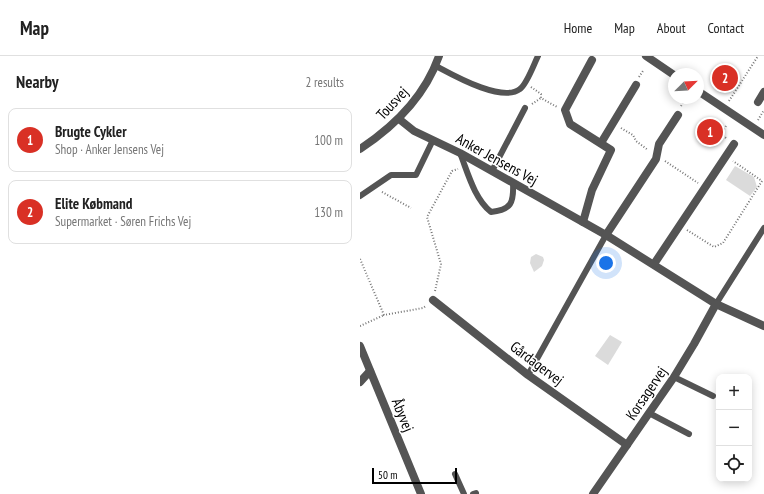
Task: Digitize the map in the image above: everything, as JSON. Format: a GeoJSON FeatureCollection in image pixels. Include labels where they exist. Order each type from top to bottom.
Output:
{"type":"FeatureCollection","features":[{"type":"Feature","properties":{"kind":"street","name":"Tousvej"},"geometry":{"type":"LineString","coordinates":[[360,149],[399,119],[418,97],[436,66],[439,56]]}},
{"type":"Feature","properties":{"kind":"street"},"geometry":{"type":"LineString","coordinates":[[646,56],[668,71]]}},
{"type":"Feature","properties":{"kind":"street"},"geometry":{"type":"LineString","coordinates":[[583,222],[592,190],[611,150],[570,124],[564,110],[592,60]]}},
{"type":"Feature","properties":{"kind":"street"},"geometry":{"type":"LineString","coordinates":[[601,143],[636,85]]}},
{"type":"Feature","properties":{"kind":"street"},"geometry":{"type":"LineString","coordinates":[[758,102],[764,92]]}},
{"type":"Feature","properties":{"kind":"street"},"geometry":{"type":"LineString","coordinates":[[704,95],[764,135]]}},
{"type":"Feature","properties":{"kind":"street"},"geometry":{"type":"LineString","coordinates":[[606,235],[656,159],[659,144],[678,115]]}},
{"type":"Feature","properties":{"kind":"street","name":"Anker Jensens Vej"},"geometry":{"type":"LineString","coordinates":[[399,119],[414,131],[460,153],[606,235],[716,304],[764,326]]}},
{"type":"Feature","properties":{"kind":"street"},"geometry":{"type":"LineString","coordinates":[[654,264],[734,144]]}},
{"type":"Feature","properties":{"kind":"street","name":"Gårdagervej"},"geometry":{"type":"LineString","coordinates":[[433,300],[528,375],[627,445]]}},
{"type":"Feature","properties":{"kind":"street","name":"Korsagervej"},"geometry":{"type":"LineString","coordinates":[[593,494],[674,377],[716,304]]}},
{"type":"Feature","properties":{"kind":"street","name":"Åbyvej"},"geometry":{"type":"LineString","coordinates":[[360,346],[421,494]]}},
{"type":"Feature","properties":{"kind":"street"},"geometry":{"type":"LineString","coordinates":[[360,382],[370,372]]}},
{"type":"Feature","properties":{"kind":"lane"},"geometry":{"type":"LineString","coordinates":[[436,66],[470,84],[494,92],[512,92],[520,90],[538,56]]}},
{"type":"Feature","properties":{"kind":"lane"},"geometry":{"type":"LineString","coordinates":[[492,171],[525,108]]}},
{"type":"Feature","properties":{"kind":"lane"},"geometry":{"type":"LineString","coordinates":[[360,196],[391,175],[416,175],[433,140]]}},
{"type":"Feature","properties":{"kind":"lane"},"geometry":{"type":"LineString","coordinates":[[460,153],[483,206],[491,212],[503,211],[511,204],[514,195],[513,183]]}},
{"type":"Feature","properties":{"kind":"lane"},"geometry":{"type":"LineString","coordinates":[[716,304],[764,228]]}},
{"type":"Feature","properties":{"kind":"lane"},"geometry":{"type":"LineString","coordinates":[[528,375],[606,235]]}},
{"type":"Feature","properties":{"kind":"lane"},"geometry":{"type":"LineString","coordinates":[[674,377],[713,396]]}},
{"type":"Feature","properties":{"kind":"lane"},"geometry":{"type":"LineString","coordinates":[[649,414],[689,434]]}},
{"type":"Feature","properties":{"kind":"lane"},"geometry":{"type":"LineString","coordinates":[[455,474],[464,494]]}},
{"type":"Feature","properties":{"kind":"path"},"geometry":{"type":"LineString","coordinates":[[724,108],[758,56]]}},
{"type":"Feature","properties":{"kind":"path"},"geometry":{"type":"LineString","coordinates":[[525,83],[542,94],[541,98],[564,110]]}},
{"type":"Feature","properties":{"kind":"path"},"geometry":{"type":"LineString","coordinates":[[721,134],[726,126]]}},
{"type":"Feature","properties":{"kind":"path"},"geometry":{"type":"LineString","coordinates":[[679,226],[714,247],[723,243],[762,181],[726,156]]}},
{"type":"Feature","properties":{"kind":"path"},"geometry":{"type":"LineString","coordinates":[[360,326],[384,315],[423,308],[433,300],[441,264],[426,216],[452,171],[466,168]]}},
{"type":"Feature","properties":{"kind":"path"},"geometry":{"type":"LineString","coordinates":[[374,187],[411,208]]}},
{"type":"Feature","properties":{"kind":"path"},"geometry":{"type":"LineString","coordinates":[[360,259],[384,315]]}},
{"type":"Feature","properties":{"kind":"shaded area"},"geometry":{"type":"Polygon","coordinates":[[[735,166],[754,177],[757,187],[750,196],[726,180],[735,166]]]}},
{"type":"Feature","properties":{"kind":"shaded area"},"geometry":{"type":"Polygon","coordinates":[[[536,254],[543,257],[544,260],[542,266],[534,272],[530,263],[531,257],[536,254]]]}},
{"type":"Feature","properties":{"kind":"shaded area"},"geometry":{"type":"Polygon","coordinates":[[[610,335],[622,342],[608,365],[595,356],[610,335]]]}},
{"type":"Feature","properties":{"kind":"place","name":"Elite Købmand"},"geometry":{"type":"Point","coordinates":[725,78]}},
{"type":"Feature","properties":{"kind":"place","name":"Brugte Cykler"},"geometry":{"type":"Point","coordinates":[710,132]}}]}
